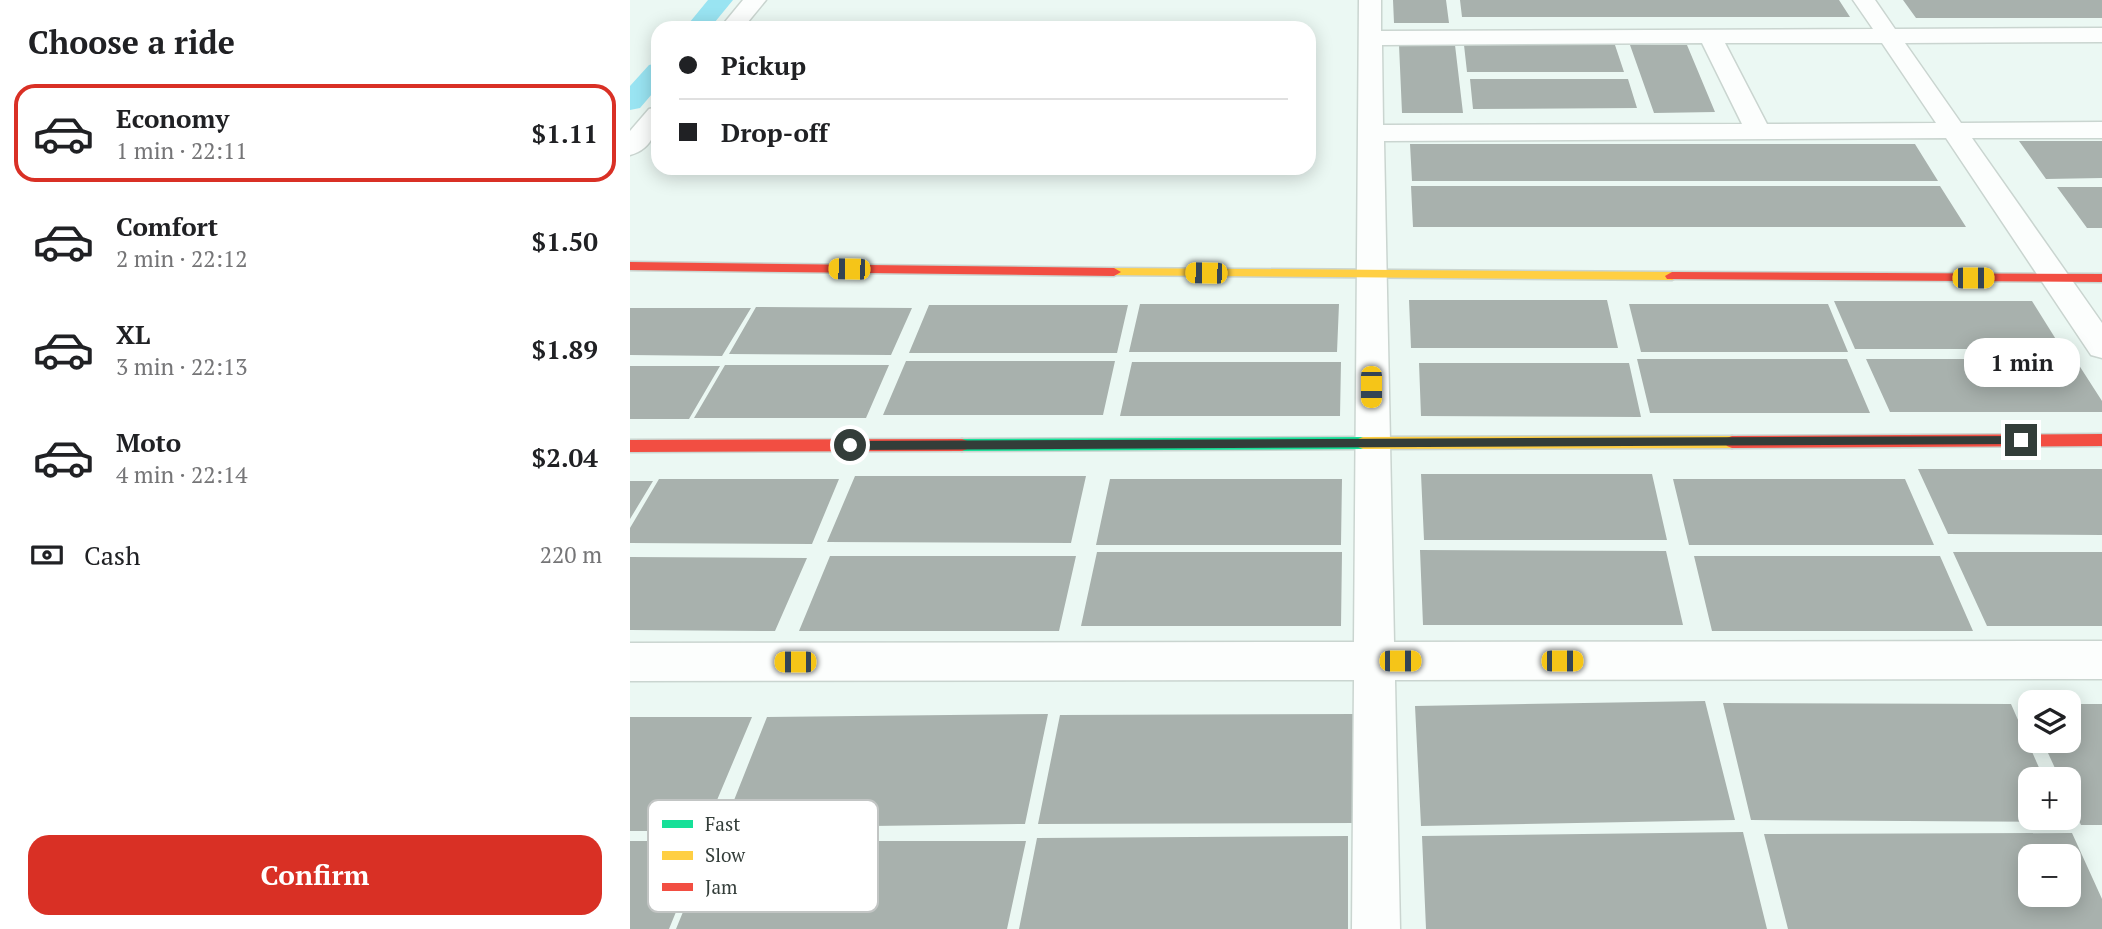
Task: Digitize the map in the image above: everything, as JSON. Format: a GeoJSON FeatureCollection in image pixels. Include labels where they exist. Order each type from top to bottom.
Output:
{"type":"FeatureCollection","features":[{"type":"Feature","properties":{"kind":"street"},"geometry":{"type":"LineString","coordinates":[[737,21],[755,0]]}},
{"type":"Feature","properties":{"kind":"street"},"geometry":{"type":"LineString","coordinates":[[1370,0],[1376,929]]}},
{"type":"Feature","properties":{"kind":"street"},"geometry":{"type":"LineString","coordinates":[[1864,0],[2102,347]]}},
{"type":"Feature","properties":{"kind":"street"},"geometry":{"type":"LineString","coordinates":[[1371,38],[2102,35]]}},
{"type":"Feature","properties":{"kind":"street"},"geometry":{"type":"LineString","coordinates":[[1710,37],[1758,131]]}},
{"type":"Feature","properties":{"kind":"street"},"geometry":{"type":"LineString","coordinates":[[630,147],[651,122]]}},
{"type":"Feature","properties":{"kind":"street"},"geometry":{"type":"LineString","coordinates":[[1370,133],[2102,130]]}},
{"type":"Feature","properties":{"kind":"street"},"geometry":{"type":"LineString","coordinates":[[630,266],[1370,275],[2102,278]]}},
{"type":"Feature","properties":{"kind":"street"},"geometry":{"type":"LineString","coordinates":[[630,446],[2102,440]]}},
{"type":"Feature","properties":{"kind":"street"},"geometry":{"type":"LineString","coordinates":[[630,662],[2102,660]]}},
{"type":"Feature","properties":{"kind":"building"},"geometry":{"type":"Polygon","coordinates":[[[1393,0],[1446,0],[1449,23],[1394,23],[1393,0]]]}},
{"type":"Feature","properties":{"kind":"building"},"geometry":{"type":"Polygon","coordinates":[[[1460,0],[1839,0],[1850,17],[1462,17],[1460,0]]]}},
{"type":"Feature","properties":{"kind":"building"},"geometry":{"type":"Polygon","coordinates":[[[1903,0],[2102,0],[2102,18],[1916,18],[1903,0]]]}},
{"type":"Feature","properties":{"kind":"building"},"geometry":{"type":"Polygon","coordinates":[[[1399,45],[1455,45],[1463,113],[1402,113],[1399,45]]]}},
{"type":"Feature","properties":{"kind":"building"},"geometry":{"type":"Polygon","coordinates":[[[1464,45],[1615,45],[1624,72],[1467,72],[1464,45]]]}},
{"type":"Feature","properties":{"kind":"building"},"geometry":{"type":"Polygon","coordinates":[[[1630,45],[1687,45],[1715,112],[1654,113],[1630,45]]]}},
{"type":"Feature","properties":{"kind":"building"},"geometry":{"type":"Polygon","coordinates":[[[1470,79],[1628,79],[1637,108],[1473,109],[1470,79]]]}},
{"type":"Feature","properties":{"kind":"building"},"geometry":{"type":"Polygon","coordinates":[[[2019,141],[2102,141],[2102,178],[2046,179],[2019,141]]]}},
{"type":"Feature","properties":{"kind":"building"},"geometry":{"type":"Polygon","coordinates":[[[1410,144],[1915,144],[1938,181],[1412,181],[1410,144]]]}},
{"type":"Feature","properties":{"kind":"building"},"geometry":{"type":"Polygon","coordinates":[[[1411,186],[1940,186],[1966,227],[1413,227],[1411,186]]]}},
{"type":"Feature","properties":{"kind":"building"},"geometry":{"type":"Polygon","coordinates":[[[2057,187],[2102,187],[2102,228],[2087,228],[2057,187]]]}},
{"type":"Feature","properties":{"kind":"building"},"geometry":{"type":"Polygon","coordinates":[[[1409,300],[1607,300],[1618,348],[1411,348],[1409,300]]]}},
{"type":"Feature","properties":{"kind":"building"},"geometry":{"type":"Polygon","coordinates":[[[1834,301],[2032,301],[2062,349],[1855,349],[1834,301]]]}},
{"type":"Feature","properties":{"kind":"building"},"geometry":{"type":"Polygon","coordinates":[[[1140,304],[1339,304],[1337,352],[1129,352],[1140,304]]]}},
{"type":"Feature","properties":{"kind":"building"},"geometry":{"type":"Polygon","coordinates":[[[1629,304],[1828,304],[1848,352],[1641,352],[1629,304]]]}},
{"type":"Feature","properties":{"kind":"building"},"geometry":{"type":"Polygon","coordinates":[[[929,305],[1128,305],[1117,353],[909,353],[929,305]]]}},
{"type":"Feature","properties":{"kind":"building"},"geometry":{"type":"Polygon","coordinates":[[[756,307],[912,308],[891,355],[729,354],[756,307]]]}},
{"type":"Feature","properties":{"kind":"building"},"geometry":{"type":"Polygon","coordinates":[[[630,308],[751,308],[722,356],[630,355],[630,308]]]}},
{"type":"Feature","properties":{"kind":"building"},"geometry":{"type":"Polygon","coordinates":[[[1637,359],[1847,359],[1870,413],[1650,413],[1637,359]]]}},
{"type":"Feature","properties":{"kind":"building"},"geometry":{"type":"Polygon","coordinates":[[[1866,359],[2075,359],[2102,401],[2102,412],[1890,412],[1866,359]]]}},
{"type":"Feature","properties":{"kind":"building"},"geometry":{"type":"Polygon","coordinates":[[[906,361],[1115,361],[1103,415],[883,415],[906,361]]]}},
{"type":"Feature","properties":{"kind":"building"},"geometry":{"type":"Polygon","coordinates":[[[1132,362],[1341,362],[1340,416],[1120,416],[1132,362]]]}},
{"type":"Feature","properties":{"kind":"building"},"geometry":{"type":"Polygon","coordinates":[[[1419,363],[1629,363],[1641,417],[1421,416],[1419,363]]]}},
{"type":"Feature","properties":{"kind":"building"},"geometry":{"type":"Polygon","coordinates":[[[725,365],[889,365],[866,418],[694,418],[725,365]]]}},
{"type":"Feature","properties":{"kind":"building"},"geometry":{"type":"Polygon","coordinates":[[[630,366],[720,366],[689,419],[630,419],[630,366]]]}},
{"type":"Feature","properties":{"kind":"building"},"geometry":{"type":"Polygon","coordinates":[[[1918,469],[2102,469],[2102,535],[1948,534],[1918,469]]]}},
{"type":"Feature","properties":{"kind":"building"},"geometry":{"type":"Polygon","coordinates":[[[1421,474],[1652,474],[1667,540],[1424,540],[1421,474]]]}},
{"type":"Feature","properties":{"kind":"building"},"geometry":{"type":"Polygon","coordinates":[[[855,476],[1086,476],[1071,543],[827,542],[855,476]]]}},
{"type":"Feature","properties":{"kind":"building"},"geometry":{"type":"Polygon","coordinates":[[[659,479],[839,479],[812,544],[630,543],[630,528],[659,479]]]}},
{"type":"Feature","properties":{"kind":"building"},"geometry":{"type":"Polygon","coordinates":[[[1110,479],[1342,479],[1341,545],[1096,545],[1110,479]]]}},
{"type":"Feature","properties":{"kind":"building"},"geometry":{"type":"Polygon","coordinates":[[[1673,479],[1905,479],[1934,545],[1689,545],[1673,479]]]}},
{"type":"Feature","properties":{"kind":"building"},"geometry":{"type":"Polygon","coordinates":[[[630,481],[653,481],[630,519],[630,481]]]}},
{"type":"Feature","properties":{"kind":"building"},"geometry":{"type":"Polygon","coordinates":[[[1420,550],[1666,551],[1683,625],[1423,625],[1420,550]]]}},
{"type":"Feature","properties":{"kind":"building"},"geometry":{"type":"Polygon","coordinates":[[[1097,552],[1342,552],[1341,626],[1081,626],[1097,552]]]}},
{"type":"Feature","properties":{"kind":"building"},"geometry":{"type":"Polygon","coordinates":[[[1953,552],[2102,552],[2102,626],[1987,626],[1953,552]]]}},
{"type":"Feature","properties":{"kind":"building"},"geometry":{"type":"Polygon","coordinates":[[[830,556],[1076,556],[1059,631],[799,631],[830,556]]]}},
{"type":"Feature","properties":{"kind":"building"},"geometry":{"type":"Polygon","coordinates":[[[1694,556],[1940,556],[1973,631],[1712,631],[1694,556]]]}},
{"type":"Feature","properties":{"kind":"building"},"geometry":{"type":"Polygon","coordinates":[[[630,557],[807,558],[775,631],[630,630],[630,557]]]}},
{"type":"Feature","properties":{"kind":"building"},"geometry":{"type":"Polygon","coordinates":[[[1705,701],[1735,820],[1421,826],[1415,706],[1705,701]]]}},
{"type":"Feature","properties":{"kind":"building"},"geometry":{"type":"Polygon","coordinates":[[[1723,703],[2011,704],[2018,720],[2018,753],[2033,753],[2039,767],[2018,767],[2018,822],[1751,820],[1723,703]]]}},
{"type":"Feature","properties":{"kind":"building"},"geometry":{"type":"Polygon","coordinates":[[[2081,704],[2102,704],[2102,825],[2081,825],[2081,767],[2054,767],[2048,753],[2081,753],[2081,704]]]}},
{"type":"Feature","properties":{"kind":"building"},"geometry":{"type":"Polygon","coordinates":[[[1048,714],[1025,824],[878,826],[878,800],[734,800],[767,717],[1048,714]]]}},
{"type":"Feature","properties":{"kind":"building"},"geometry":{"type":"Polygon","coordinates":[[[1356,714],[1356,823],[1038,824],[1060,715],[1356,714]]]}},
{"type":"Feature","properties":{"kind":"building"},"geometry":{"type":"Polygon","coordinates":[[[630,717],[752,717],[717,800],[648,800],[648,831],[630,831],[630,717]]]}},
{"type":"Feature","properties":{"kind":"building"},"geometry":{"type":"Polygon","coordinates":[[[1743,832],[1767,929],[1426,929],[1422,836],[1743,832]]]}},
{"type":"Feature","properties":{"kind":"building"},"geometry":{"type":"Polygon","coordinates":[[[2072,833],[2077,844],[2018,844],[2018,907],[2081,907],[2081,853],[2102,899],[2102,929],[1788,929],[1764,834],[2072,833]]]}},
{"type":"Feature","properties":{"kind":"building"},"geometry":{"type":"Polygon","coordinates":[[[1348,836],[1348,929],[1019,929],[1037,838],[1348,836]]]}},
{"type":"Feature","properties":{"kind":"building"},"geometry":{"type":"Polygon","coordinates":[[[630,841],[648,841],[648,912],[676,912],[669,929],[630,929],[630,841]]]}},
{"type":"Feature","properties":{"kind":"building"},"geometry":{"type":"Polygon","coordinates":[[[878,841],[1026,841],[1007,929],[676,929],[683,912],[878,912],[878,841]]]}},
{"type":"Feature","properties":{"kind":"waterway"},"geometry":{"type":"LineString","coordinates":[[703,21],[721,0]]}},
{"type":"Feature","properties":{"kind":"waterway"},"geometry":{"type":"LineString","coordinates":[[630,102],[651,79]]}},
{"type":"Feature","properties":{"kind":"traffic: fast"},"geometry":{"type":"LineString","coordinates":[[962,445],[1363,443]]}},
{"type":"Feature","properties":{"kind":"traffic: slow"},"geometry":{"type":"LineString","coordinates":[[1114,272],[1672,276]]}},
{"type":"Feature","properties":{"kind":"traffic: slow"},"geometry":{"type":"LineString","coordinates":[[1363,443],[1732,442]]}},
{"type":"Feature","properties":{"kind":"traffic: jam"},"geometry":{"type":"LineString","coordinates":[[630,266],[1114,272]]}},
{"type":"Feature","properties":{"kind":"traffic: jam"},"geometry":{"type":"LineString","coordinates":[[1672,276],[2102,278]]}},
{"type":"Feature","properties":{"kind":"traffic: jam"},"geometry":{"type":"LineString","coordinates":[[1732,442],[2102,440]]}},
{"type":"Feature","properties":{"kind":"traffic: jam"},"geometry":{"type":"LineString","coordinates":[[630,446],[962,445]]}},
{"type":"Feature","properties":{"kind":"route"},"geometry":{"type":"LineString","coordinates":[[850,445],[2021,440]]}}]}
